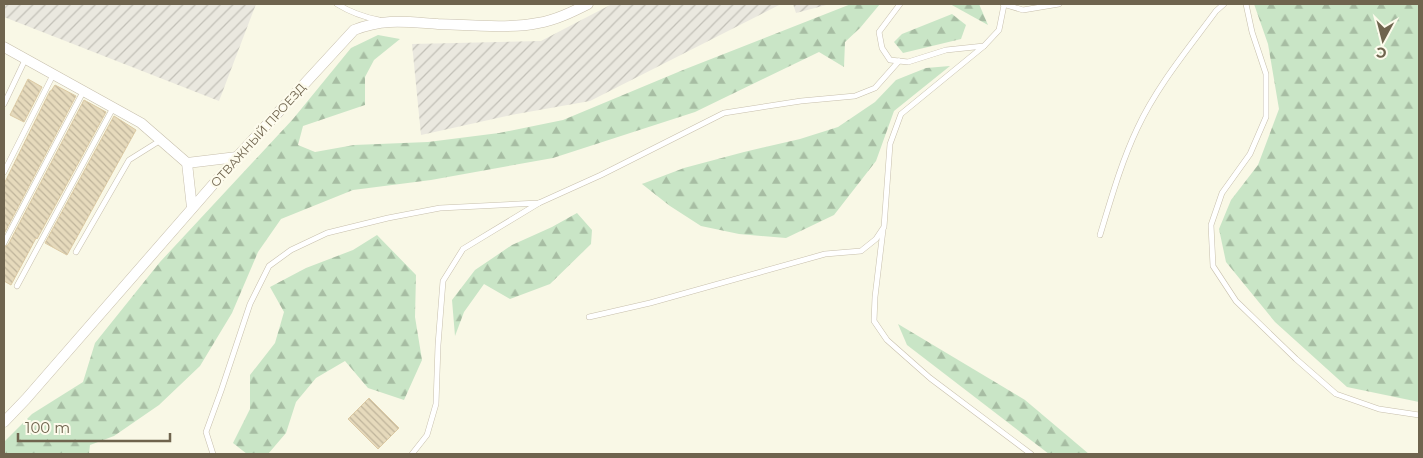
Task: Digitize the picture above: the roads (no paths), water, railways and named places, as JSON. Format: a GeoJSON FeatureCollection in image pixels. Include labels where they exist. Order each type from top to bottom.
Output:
{"type":"FeatureCollection","features":[{"type":"Feature","properties":{"kind":"street","name":"ОТВАЖНЫЙ ПРОЕЗД"},"geometry":{"type":"LineString","coordinates":[[4,422],[237,157],[354,30],[368,24],[384,21],[472,26],[523,25],[553,20],[588,4]]}},
{"type":"Feature","properties":{"kind":"street"},"geometry":{"type":"LineString","coordinates":[[4,47],[141,123],[186,163],[192,208]]}},
{"type":"Feature","properties":{"kind":"street"},"geometry":{"type":"LineString","coordinates":[[186,163],[237,157]]}},
{"type":"Feature","properties":{"kind":"lane"},"geometry":{"type":"LineString","coordinates":[[337,4],[364,17],[384,21]]}},
{"type":"Feature","properties":{"kind":"lane"},"geometry":{"type":"LineString","coordinates":[[900,4],[879,32],[882,48],[890,60],[908,62],[946,50],[984,46]]}},
{"type":"Feature","properties":{"kind":"lane"},"geometry":{"type":"LineString","coordinates":[[1031,454],[930,378],[887,340],[874,321],[874,297],[884,227],[890,144],[901,114],[984,46],[999,30],[1003,4],[1023,10],[1059,4]]}},
{"type":"Feature","properties":{"kind":"lane"},"geometry":{"type":"LineString","coordinates":[[1100,234],[1119,173],[1138,128],[1167,77],[1216,11],[1224,4]]}},
{"type":"Feature","properties":{"kind":"lane"},"geometry":{"type":"LineString","coordinates":[[1246,4],[1252,32],[1266,74],[1266,117],[1250,154],[1222,193],[1211,225],[1213,266],[1236,301],[1296,359],[1336,394],[1379,409],[1419,415]]}},
{"type":"Feature","properties":{"kind":"lane"},"geometry":{"type":"LineString","coordinates":[[4,102],[25,60]]}},
{"type":"Feature","properties":{"kind":"lane"},"geometry":{"type":"LineString","coordinates":[[412,454],[427,435],[436,404],[443,281],[463,249],[539,203],[601,175],[724,113],[801,101],[855,96],[875,88],[899,61]]}},
{"type":"Feature","properties":{"kind":"lane"},"geometry":{"type":"LineString","coordinates":[[4,172],[53,75]]}},
{"type":"Feature","properties":{"kind":"lane"},"geometry":{"type":"LineString","coordinates":[[4,243],[84,92]]}},
{"type":"Feature","properties":{"kind":"lane"},"geometry":{"type":"LineString","coordinates":[[17,286],[113,108]]}},
{"type":"Feature","properties":{"kind":"lane"},"geometry":{"type":"LineString","coordinates":[[76,252],[129,160],[160,140]]}},
{"type":"Feature","properties":{"kind":"lane"},"geometry":{"type":"LineString","coordinates":[[213,454],[206,432],[250,304],[269,266],[291,250],[327,233],[388,218],[440,208],[539,203]]}},
{"type":"Feature","properties":{"kind":"lane"},"geometry":{"type":"LineString","coordinates":[[588,317],[650,303],[826,254],[861,251],[876,239],[884,227]]}}]}
